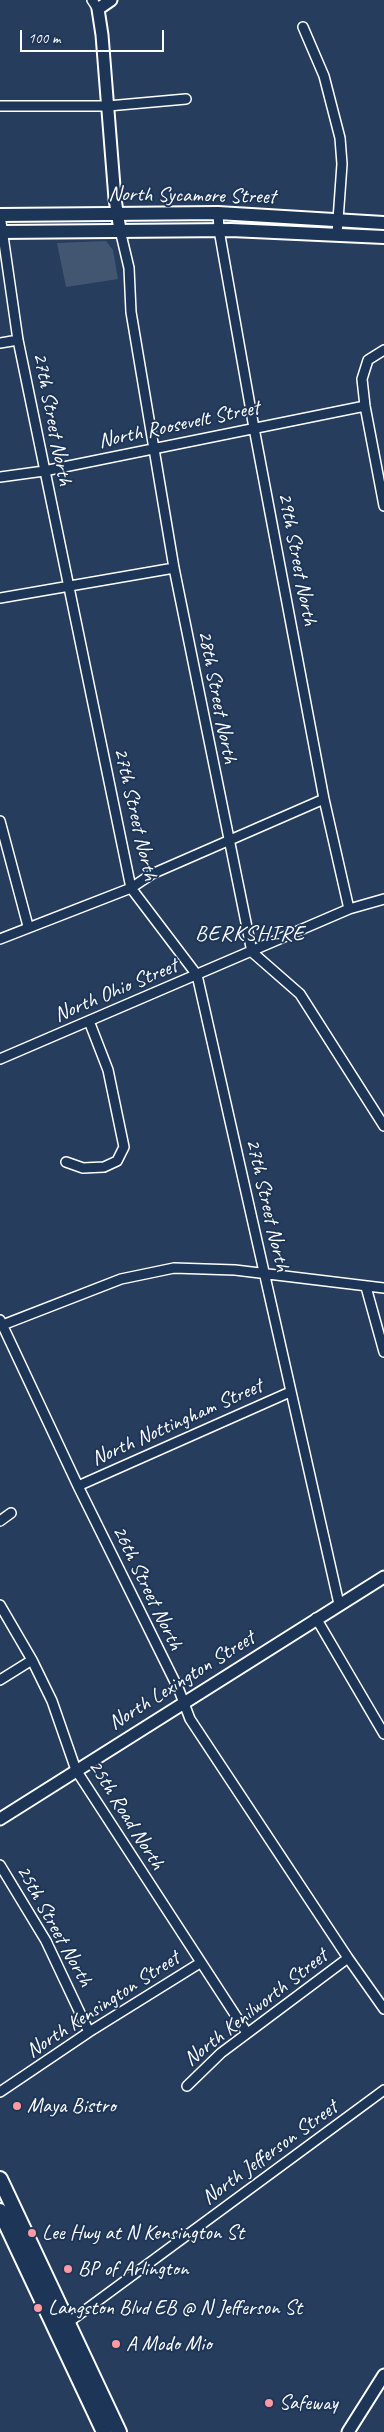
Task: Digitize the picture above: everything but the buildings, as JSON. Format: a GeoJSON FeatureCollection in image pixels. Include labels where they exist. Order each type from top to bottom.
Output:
{"type":"FeatureCollection","features":[{"type":"Feature","properties":{"kind":"main road","name":"North Sycamore Street"},"geometry":{"type":"LineString","coordinates":[[0,215],[218,213],[338,228],[384,238]]}},
{"type":"Feature","properties":{"kind":"main road","name":"North Sycamore Street"},"geometry":{"type":"LineString","coordinates":[[0,232],[338,228],[384,223]]}},
{"type":"Feature","properties":{"kind":"main road"},"geometry":{"type":"LineString","coordinates":[[0,2179],[119,2432]]}},
{"type":"Feature","properties":{"kind":"main road"},"geometry":{"type":"LineString","coordinates":[[0,2211],[104,2432]]}},
{"type":"Feature","properties":{"kind":"street"},"geometry":{"type":"LineString","coordinates":[[111,0],[95,5],[102,35],[117,214],[120,230]]}},
{"type":"Feature","properties":{"kind":"street"},"geometry":{"type":"LineString","coordinates":[[303,27],[324,76],[340,138],[342,164],[338,228]]}},
{"type":"Feature","properties":{"kind":"street"},"geometry":{"type":"LineString","coordinates":[[0,106],[108,106],[186,99]]}},
{"type":"Feature","properties":{"kind":"street","name":"29th Street North"},"geometry":{"type":"LineString","coordinates":[[218,213],[219,230],[254,428],[324,799],[349,909]]}},
{"type":"Feature","properties":{"kind":"street","name":"27th Street North"},"geometry":{"type":"LineString","coordinates":[[0,215],[0,232],[18,340],[131,888],[197,975],[338,1604]]}},
{"type":"Feature","properties":{"kind":"street","name":"28th Street North"},"geometry":{"type":"LineString","coordinates":[[120,230],[129,268],[131,312],[174,568],[252,952]]}},
{"type":"Feature","properties":{"kind":"street"},"geometry":{"type":"LineString","coordinates":[[0,343],[18,340]]}},
{"type":"Feature","properties":{"kind":"street"},"geometry":{"type":"LineString","coordinates":[[384,350],[368,360],[362,380],[364,406],[384,506]]}},
{"type":"Feature","properties":{"kind":"street","name":"North Roosevelt Street"},"geometry":{"type":"LineString","coordinates":[[0,477],[44,471],[364,406]]}},
{"type":"Feature","properties":{"kind":"street"},"geometry":{"type":"LineString","coordinates":[[0,598],[174,568]]}},
{"type":"Feature","properties":{"kind":"street"},"geometry":{"type":"LineString","coordinates":[[0,939],[28,926],[131,888],[152,874],[324,799]]}},
{"type":"Feature","properties":{"kind":"street"},"geometry":{"type":"LineString","coordinates":[[0,822],[28,926]]}},
{"type":"Feature","properties":{"kind":"street","name":"North Ohio Street"},"geometry":{"type":"LineString","coordinates":[[0,1059],[349,909],[384,899]]}},
{"type":"Feature","properties":{"kind":"street"},"geometry":{"type":"LineString","coordinates":[[252,952],[300,994],[384,1126]]}},
{"type":"Feature","properties":{"kind":"street"},"geometry":{"type":"LineString","coordinates":[[66,1162],[83,1168],[104,1166],[117,1161],[124,1147],[108,1070],[90,1021]]}},
{"type":"Feature","properties":{"kind":"street"},"geometry":{"type":"LineString","coordinates":[[1,1324],[121,1278],[174,1268],[217,1268],[384,1288]]}},
{"type":"Feature","properties":{"kind":"street"},"geometry":{"type":"LineString","coordinates":[[366,1287],[384,1352]]}},
{"type":"Feature","properties":{"kind":"street","name":"26th Street North"},"geometry":{"type":"LineString","coordinates":[[1,1324],[190,1719],[348,1958],[384,2009]]}},
{"type":"Feature","properties":{"kind":"street","name":"North Nottingham Street"},"geometry":{"type":"LineString","coordinates":[[78,1486],[290,1392]]}},
{"type":"Feature","properties":{"kind":"street"},"geometry":{"type":"LineString","coordinates":[[0,1521],[11,1513]]}},
{"type":"Feature","properties":{"kind":"street","name":"North Lexington Street"},"geometry":{"type":"LineString","coordinates":[[0,1819],[338,1604],[384,1577]]}},
{"type":"Feature","properties":{"kind":"street","name":"25th Road North"},"geometry":{"type":"LineString","coordinates":[[0,1605],[32,1660],[52,1701],[76,1770],[247,2033]]}},
{"type":"Feature","properties":{"kind":"street"},"geometry":{"type":"LineString","coordinates":[[316,1618],[384,1734]]}},
{"type":"Feature","properties":{"kind":"street"},"geometry":{"type":"LineString","coordinates":[[0,1680],[32,1660]]}},
{"type":"Feature","properties":{"kind":"street","name":"25th Street North"},"geometry":{"type":"LineString","coordinates":[[0,1865],[46,1941],[89,2032]]}},
{"type":"Feature","properties":{"kind":"street","name":"North Kenilworth Street"},"geometry":{"type":"LineString","coordinates":[[187,2086],[221,2053],[348,1958]]}},
{"type":"Feature","properties":{"kind":"street","name":"North Kensington Street"},"geometry":{"type":"LineString","coordinates":[[0,2092],[89,2032],[200,1963]]}},
{"type":"Feature","properties":{"kind":"street","name":"North Jefferson Street"},"geometry":{"type":"LineString","coordinates":[[56,2330],[69,2323],[384,2090]]}},
{"type":"Feature","properties":{"kind":"street"},"geometry":{"type":"LineString","coordinates":[[348,2432],[384,2375]]}},
{"type":"Feature","properties":{"kind":"shaded area"},"geometry":{"type":"Polygon","coordinates":[[[106,241],[113,250],[118,279],[66,287],[57,243],[106,241]]]}},
{"type":"Feature","properties":{"kind":"place","name":"Maya Bistro"},"geometry":{"type":"Point","coordinates":[17,2106]}},
{"type":"Feature","properties":{"kind":"place","name":"Lee Hwy at N Kensington St"},"geometry":{"type":"Point","coordinates":[32,2233]}},
{"type":"Feature","properties":{"kind":"place","name":"BP of Arlington"},"geometry":{"type":"Point","coordinates":[68,2269]}},
{"type":"Feature","properties":{"kind":"place","name":"Langston Blvd EB @ N Jefferson St"},"geometry":{"type":"Point","coordinates":[38,2308]}},
{"type":"Feature","properties":{"kind":"place","name":"A Modo Mio"},"geometry":{"type":"Point","coordinates":[116,2344]}},
{"type":"Feature","properties":{"kind":"place","name":"Safeway"},"geometry":{"type":"Point","coordinates":[269,2403]}},
{"type":"Feature","properties":{"kind":"district","name":"BERKSHIRE"},"geometry":{"type":"Point","coordinates":[250,934]}}]}
